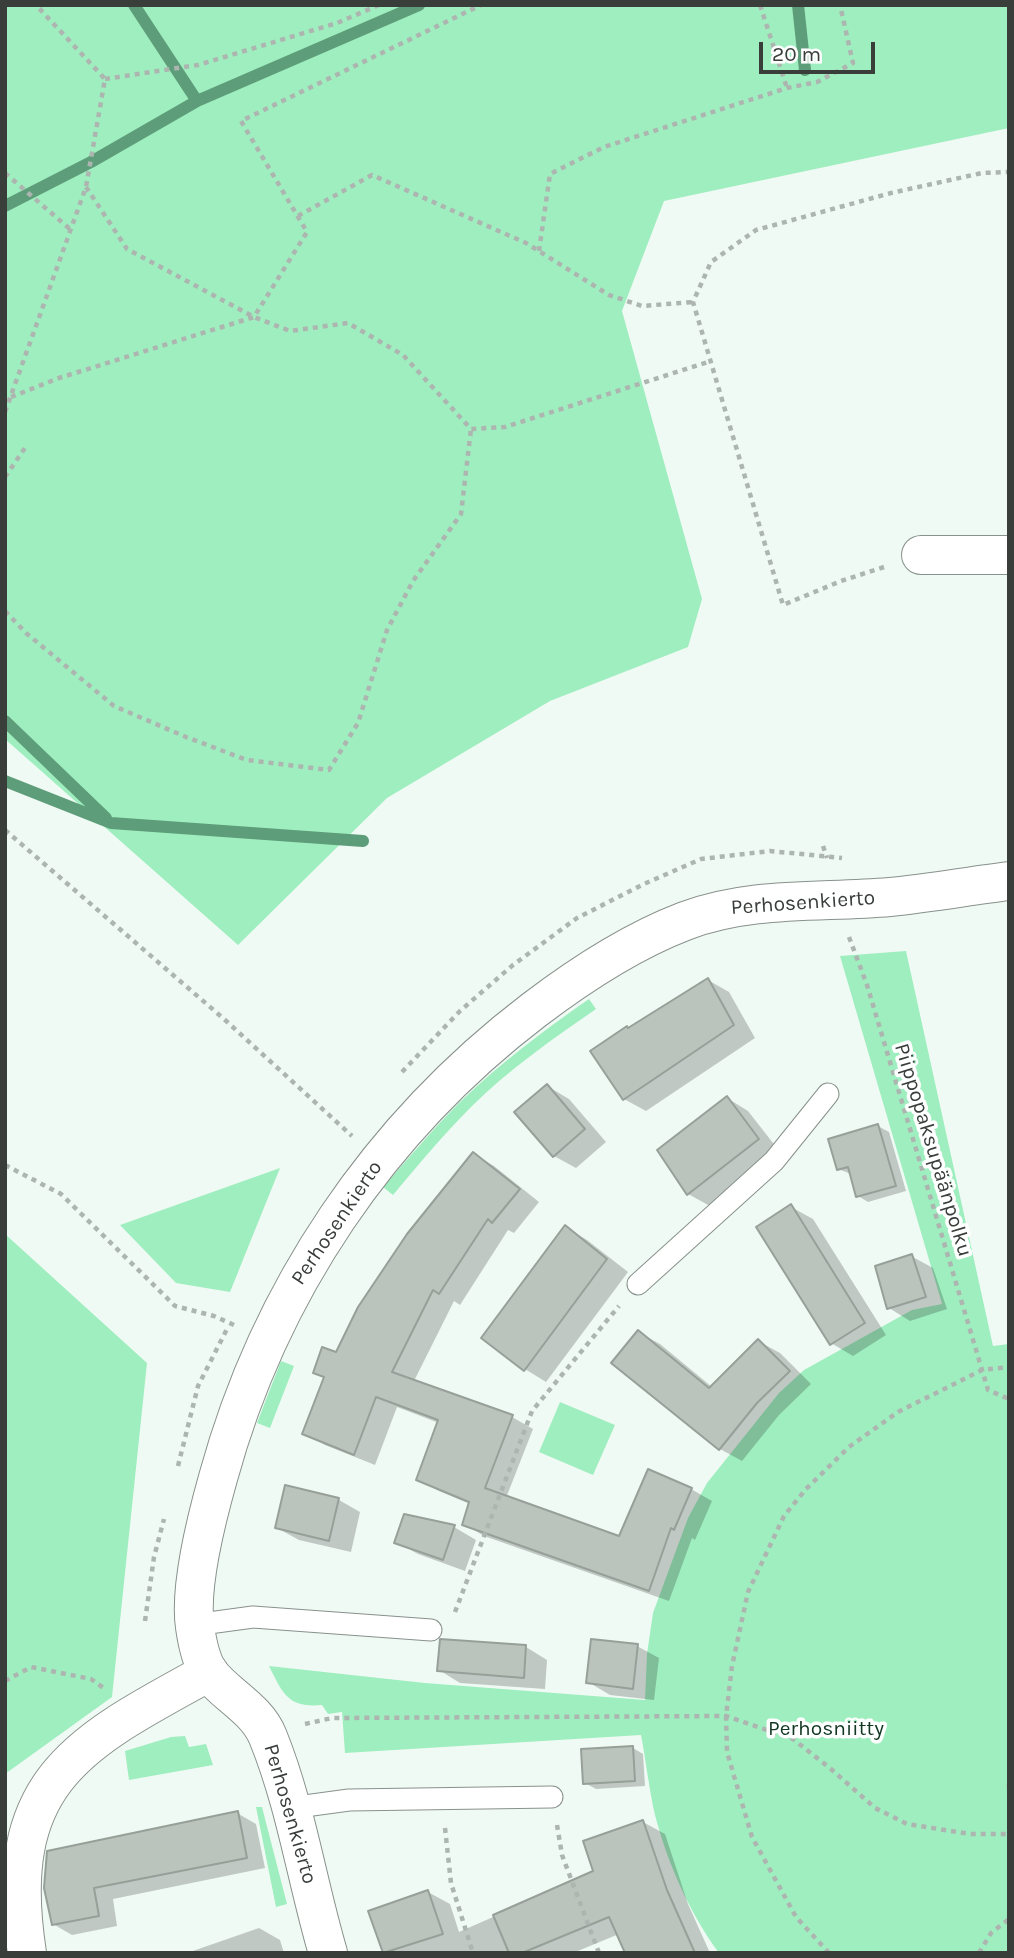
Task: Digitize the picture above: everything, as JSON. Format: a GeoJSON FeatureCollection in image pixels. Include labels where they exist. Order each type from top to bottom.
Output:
{"type":"FeatureCollection","features":[{"type":"Feature","properties":{"kind":"street"},"geometry":{"type":"LineString","coordinates":[[921,555],[1009,555]]}},
{"type":"Feature","properties":{"kind":"street","name":"Perhosenkierto"},"geometry":{"type":"LineString","coordinates":[[328,1953],[290,1808],[266,1732],[247,1707],[209,1672],[194,1625],[195,1589],[209,1511],[234,1421],[266,1341],[315,1251],[378,1161],[440,1091],[499,1037],[577,978],[644,940],[714,911],[762,903],[889,897],[1009,881]]}},
{"type":"Feature","properties":{"kind":"street"},"geometry":{"type":"LineString","coordinates":[[27,1953],[13,1894],[12,1854],[24,1811],[44,1779],[79,1748],[209,1672]]}},
{"type":"Feature","properties":{"kind":"lane"},"geometry":{"type":"LineString","coordinates":[[638,1284],[774,1161],[828,1094]]}},
{"type":"Feature","properties":{"kind":"lane"},"geometry":{"type":"LineString","coordinates":[[194,1625],[253,1617],[431,1630]]}},
{"type":"Feature","properties":{"kind":"lane"},"geometry":{"type":"LineString","coordinates":[[290,1808],[349,1800],[552,1797]]}},
{"type":"Feature","properties":{"kind":"path"},"geometry":{"type":"LineString","coordinates":[[36,5],[105,79]]}},
{"type":"Feature","properties":{"kind":"path"},"geometry":{"type":"LineString","coordinates":[[105,79],[198,65],[337,23],[379,5]]}},
{"type":"Feature","properties":{"kind":"path"},"geometry":{"type":"LineString","coordinates":[[10,397],[59,378],[254,317],[307,232],[241,121],[481,5]]}},
{"type":"Feature","properties":{"kind":"path"},"geometry":{"type":"LineString","coordinates":[[760,5],[787,88]]}},
{"type":"Feature","properties":{"kind":"path"},"geometry":{"type":"LineString","coordinates":[[539,251],[550,174],[604,147],[787,88],[817,82],[853,63],[840,5]]}},
{"type":"Feature","properties":{"kind":"path"},"geometry":{"type":"LineString","coordinates":[[5,412],[86,187],[105,79]]}},
{"type":"Feature","properties":{"kind":"path"},"geometry":{"type":"LineString","coordinates":[[921,555],[841,581],[783,605],[693,302],[711,262],[756,230],[891,193],[982,173],[1009,172]]}},
{"type":"Feature","properties":{"kind":"path"},"geometry":{"type":"LineString","coordinates":[[5,173],[71,230]]}},
{"type":"Feature","properties":{"kind":"path"},"geometry":{"type":"LineString","coordinates":[[298,216],[372,174],[526,243],[609,295],[642,306],[693,302]]}},
{"type":"Feature","properties":{"kind":"path"},"geometry":{"type":"LineString","coordinates":[[86,187],[127,248],[254,317],[290,331],[348,323],[403,355],[471,429],[505,428],[711,361]]}},
{"type":"Feature","properties":{"kind":"path"},"geometry":{"type":"LineString","coordinates":[[5,611],[26,633],[114,706],[247,760],[329,770],[358,723],[387,630],[413,581],[461,513],[471,429]]}},
{"type":"Feature","properties":{"kind":"path"},"geometry":{"type":"LineString","coordinates":[[5,477],[27,445]]}},
{"type":"Feature","properties":{"kind":"path"},"geometry":{"type":"LineString","coordinates":[[5,830],[224,1019],[378,1161]]}},
{"type":"Feature","properties":{"kind":"path","name":"Piippopaksupäänpolku"},"geometry":{"type":"LineString","coordinates":[[840,898],[850,942],[867,985],[988,1390],[1009,1399]]}},
{"type":"Feature","properties":{"kind":"path"},"geometry":{"type":"LineString","coordinates":[[5,1165],[61,1194],[175,1306],[214,1316],[266,1341]]}},
{"type":"Feature","properties":{"kind":"path"},"geometry":{"type":"LineString","coordinates":[[431,1630],[443,1628],[451,1622],[532,1411],[638,1284]]}},
{"type":"Feature","properties":{"kind":"path"},"geometry":{"type":"LineString","coordinates":[[829,1953],[796,1917],[752,1837],[727,1752],[726,1716],[732,1666],[748,1592],[783,1516],[849,1447],[898,1412],[982,1370],[1009,1367]]}},
{"type":"Feature","properties":{"kind":"path"},"geometry":{"type":"LineString","coordinates":[[5,1681],[31,1667],[91,1679],[136,1713]]}},
{"type":"Feature","properties":{"kind":"path"},"geometry":{"type":"LineString","coordinates":[[332,1718],[726,1716],[793,1740],[875,1808],[907,1824],[970,1834],[1009,1834]]}},
{"type":"Feature","properties":{"kind":"path"},"geometry":{"type":"LineString","coordinates":[[1009,1784],[1009,1793]]}},
{"type":"Feature","properties":{"kind":"path"},"geometry":{"type":"LineString","coordinates":[[552,1797],[562,1856],[599,1953]]}},
{"type":"Feature","properties":{"kind":"path"},"geometry":{"type":"LineString","coordinates":[[441,1798],[451,1883],[473,1953]]}},
{"type":"Feature","properties":{"kind":"path"},"geometry":{"type":"LineString","coordinates":[[979,1953],[990,1933],[1009,1919]]}},
{"type":"Feature","properties":{"kind":"green space"},"geometry":{"type":"Polygon","coordinates":[[[5,5],[1009,5],[1009,128],[664,201],[622,311],[702,599],[688,647],[550,701],[387,798],[238,945],[5,739],[5,5]]]}},
{"type":"Feature","properties":{"kind":"green space","name":"Perhosniitty"},"geometry":{"type":"Polygon","coordinates":[[[906,951],[993,1346],[1009,1344],[1009,1953],[719,1953],[689,1905],[666,1851],[655,1815],[641,1735],[345,1753],[342,1712],[328,1714],[322,1705],[294,1701],[278,1684],[269,1666],[425,1683],[645,1700],[647,1654],[653,1613],[688,1518],[707,1483],[779,1393],[804,1370],[912,1310],[942,1304],[840,956],[906,951]]]}},
{"type":"Feature","properties":{"kind":"green space"},"geometry":{"type":"Polygon","coordinates":[[[589,999],[596,1009],[486,1092],[393,1195],[383,1187],[474,1089],[522,1048],[589,999]]]}},
{"type":"Feature","properties":{"kind":"green space"},"geometry":{"type":"Polygon","coordinates":[[[280,1168],[230,1292],[176,1283],[120,1225],[280,1168]]]}},
{"type":"Feature","properties":{"kind":"green space"},"geometry":{"type":"Polygon","coordinates":[[[5,1234],[147,1363],[112,1697],[5,1774],[5,1234]]]}},
{"type":"Feature","properties":{"kind":"green space"},"geometry":{"type":"Polygon","coordinates":[[[281,1361],[294,1366],[270,1428],[257,1423],[281,1361]]]}},
{"type":"Feature","properties":{"kind":"green space"},"geometry":{"type":"Polygon","coordinates":[[[560,1402],[615,1425],[593,1475],[539,1452],[560,1402]]]}},
{"type":"Feature","properties":{"kind":"green space"},"geometry":{"type":"Polygon","coordinates":[[[185,1736],[189,1747],[206,1744],[213,1765],[129,1780],[125,1751],[171,1737],[185,1736]]]}},
{"type":"Feature","properties":{"kind":"green space"},"geometry":{"type":"Polygon","coordinates":[[[256,1807],[262,1807],[287,1904],[276,1907],[256,1807]]]}},
{"type":"Feature","properties":{"kind":"building"},"geometry":{"type":"Polygon","coordinates":[[[708,978],[734,1025],[623,1100],[590,1051],[708,978]]]}},
{"type":"Feature","properties":{"kind":"building"},"geometry":{"type":"Polygon","coordinates":[[[547,1084],[585,1129],[553,1157],[514,1112],[547,1084]]]}},
{"type":"Feature","properties":{"kind":"building"},"geometry":{"type":"Polygon","coordinates":[[[727,1096],[759,1139],[687,1195],[657,1150],[727,1096]]]}},
{"type":"Feature","properties":{"kind":"building"},"geometry":{"type":"Polygon","coordinates":[[[878,1124],[896,1186],[856,1197],[848,1167],[837,1170],[828,1139],[878,1124]]]}},
{"type":"Feature","properties":{"kind":"building"},"geometry":{"type":"Polygon","coordinates":[[[473,1152],[520,1189],[492,1223],[488,1219],[439,1294],[433,1290],[392,1372],[513,1415],[485,1488],[619,1536],[648,1469],[692,1488],[674,1530],[671,1528],[649,1591],[462,1525],[469,1502],[416,1480],[438,1420],[376,1397],[354,1455],[302,1434],[324,1377],[313,1373],[322,1347],[336,1352],[358,1307],[407,1234],[473,1152]]]}},
{"type":"Feature","properties":{"kind":"building"},"geometry":{"type":"Polygon","coordinates":[[[791,1204],[865,1323],[830,1345],[756,1227],[791,1204]]]}},
{"type":"Feature","properties":{"kind":"building"},"geometry":{"type":"Polygon","coordinates":[[[565,1225],[607,1259],[524,1371],[481,1338],[565,1225]]]}},
{"type":"Feature","properties":{"kind":"building"},"geometry":{"type":"Polygon","coordinates":[[[912,1254],[926,1297],[887,1309],[875,1266],[912,1254]]]}},
{"type":"Feature","properties":{"kind":"building"},"geometry":{"type":"Polygon","coordinates":[[[638,1330],[709,1388],[758,1339],[790,1371],[757,1403],[719,1450],[611,1363],[638,1330]]]}},
{"type":"Feature","properties":{"kind":"building"},"geometry":{"type":"Polygon","coordinates":[[[285,1485],[339,1498],[329,1541],[275,1528],[285,1485]]]}},
{"type":"Feature","properties":{"kind":"building"},"geometry":{"type":"Polygon","coordinates":[[[404,1514],[455,1525],[443,1560],[394,1543],[404,1514]]]}},
{"type":"Feature","properties":{"kind":"building"},"geometry":{"type":"Polygon","coordinates":[[[440,1639],[526,1645],[524,1678],[437,1671],[440,1639]]]}},
{"type":"Feature","properties":{"kind":"building"},"geometry":{"type":"Polygon","coordinates":[[[591,1639],[638,1644],[633,1689],[586,1683],[591,1639]]]}},
{"type":"Feature","properties":{"kind":"building"},"geometry":{"type":"Polygon","coordinates":[[[633,1746],[635,1781],[583,1784],[581,1749],[633,1746]]]}},
{"type":"Feature","properties":{"kind":"building"},"geometry":{"type":"Polygon","coordinates":[[[238,1811],[247,1858],[94,1888],[99,1916],[52,1925],[44,1888],[47,1851],[238,1811]]]}},
{"type":"Feature","properties":{"kind":"building"},"geometry":{"type":"Polygon","coordinates":[[[643,1820],[667,1890],[695,1953],[625,1953],[609,1917],[522,1953],[509,1953],[493,1915],[593,1871],[583,1841],[643,1820]]]}},
{"type":"Feature","properties":{"kind":"building"},"geometry":{"type":"Polygon","coordinates":[[[428,1890],[443,1934],[383,1953],[368,1911],[428,1890]]]}},
{"type":"Feature","properties":{"kind":"waterway"},"geometry":{"type":"LineString","coordinates":[[134,5],[197,101],[419,5]]}},
{"type":"Feature","properties":{"kind":"waterway"},"geometry":{"type":"LineString","coordinates":[[798,5],[805,70]]}},
{"type":"Feature","properties":{"kind":"waterway"},"geometry":{"type":"LineString","coordinates":[[5,206],[91,162],[197,101]]}},
{"type":"Feature","properties":{"kind":"waterway"},"geometry":{"type":"LineString","coordinates":[[5,721],[106,818]]}},
{"type":"Feature","properties":{"kind":"waterway"},"geometry":{"type":"LineString","coordinates":[[5,781],[111,823],[363,841]]}}]}
